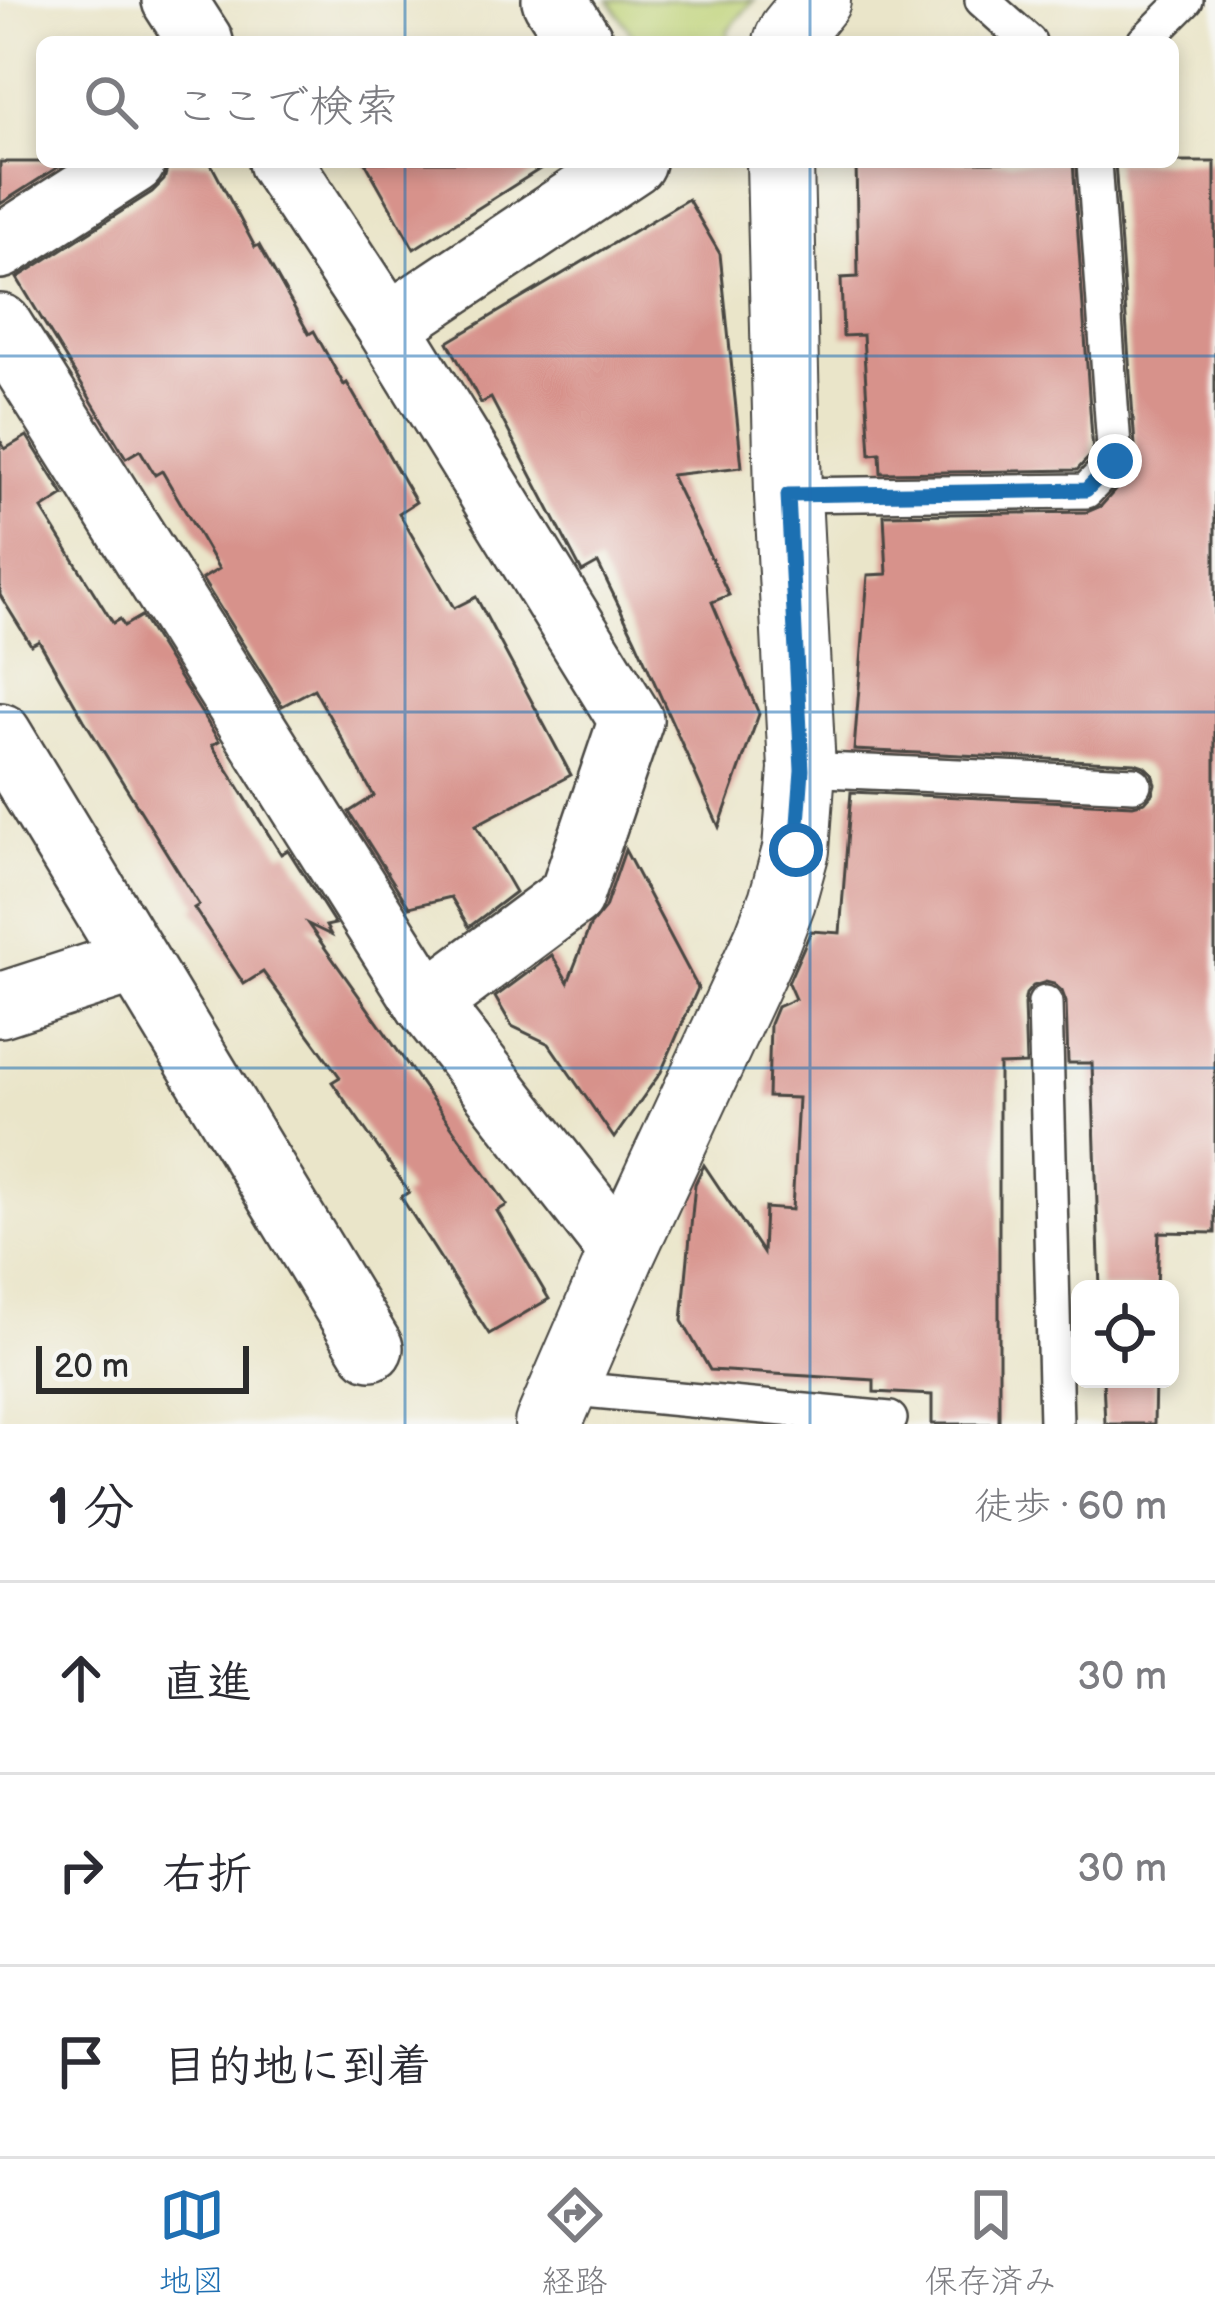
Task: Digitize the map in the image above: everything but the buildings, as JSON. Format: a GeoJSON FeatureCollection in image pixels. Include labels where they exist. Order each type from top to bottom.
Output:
{"type":"FeatureCollection","features":[{"type":"Feature","properties":{"kind":"street"},"geometry":{"type":"LineString","coordinates":[[174,0],[197,36]]}},
{"type":"Feature","properties":{"kind":"street"},"geometry":{"type":"LineString","coordinates":[[554,0],[577,36]]}},
{"type":"Feature","properties":{"kind":"street"},"geometry":{"type":"LineString","coordinates":[[790,36],[817,0]]}},
{"type":"Feature","properties":{"kind":"street"},"geometry":{"type":"LineString","coordinates":[[0,247],[124,168]]}},
{"type":"Feature","properties":{"kind":"street"},"geometry":{"type":"LineString","coordinates":[[284,168],[388,326],[631,720],[571,896],[427,1003]]}},
{"type":"Feature","properties":{"kind":"street"},"geometry":{"type":"LineString","coordinates":[[388,326],[624,168]]}},
{"type":"Feature","properties":{"kind":"street"},"geometry":{"type":"LineString","coordinates":[[555,1406],[782,901],[796,850],[802,770],[788,495],[780,168]]}},
{"type":"Feature","properties":{"kind":"street"},"geometry":{"type":"LineString","coordinates":[[0,326],[427,1003],[622,1252]]}},
{"type":"Feature","properties":{"kind":"street"},"geometry":{"type":"LineString","coordinates":[[0,735],[370,1348]]}},
{"type":"Feature","properties":{"kind":"street"},"geometry":{"type":"LineString","coordinates":[[0,1005],[136,961]]}},
{"type":"Feature","properties":{"kind":"lane"},"geometry":{"type":"LineString","coordinates":[[982,0],[1022,36]]}},
{"type":"Feature","properties":{"kind":"lane"},"geometry":{"type":"LineString","coordinates":[[1150,36],[1186,0]]}},
{"type":"Feature","properties":{"kind":"lane"},"geometry":{"type":"LineString","coordinates":[[788,495],[1086,490],[1115,461],[1094,168]]}},
{"type":"Feature","properties":{"kind":"lane"},"geometry":{"type":"LineString","coordinates":[[802,770],[1135,784]]}},
{"type":"Feature","properties":{"kind":"lane"},"geometry":{"type":"LineString","coordinates":[[1045,1003],[1056,1424]]}},
{"type":"Feature","properties":{"kind":"lane"},"geometry":{"type":"LineString","coordinates":[[555,1406],[890,1419]]}},
{"type":"Feature","properties":{"kind":"green space"},"geometry":{"type":"Polygon","coordinates":[[[609,0],[754,0],[728,36],[633,36],[609,0]]]}},
{"type":"Feature","properties":{"kind":"route"},"geometry":{"type":"LineString","coordinates":[[796,850],[802,770],[788,495],[1086,490],[1115,461]]}}]}
